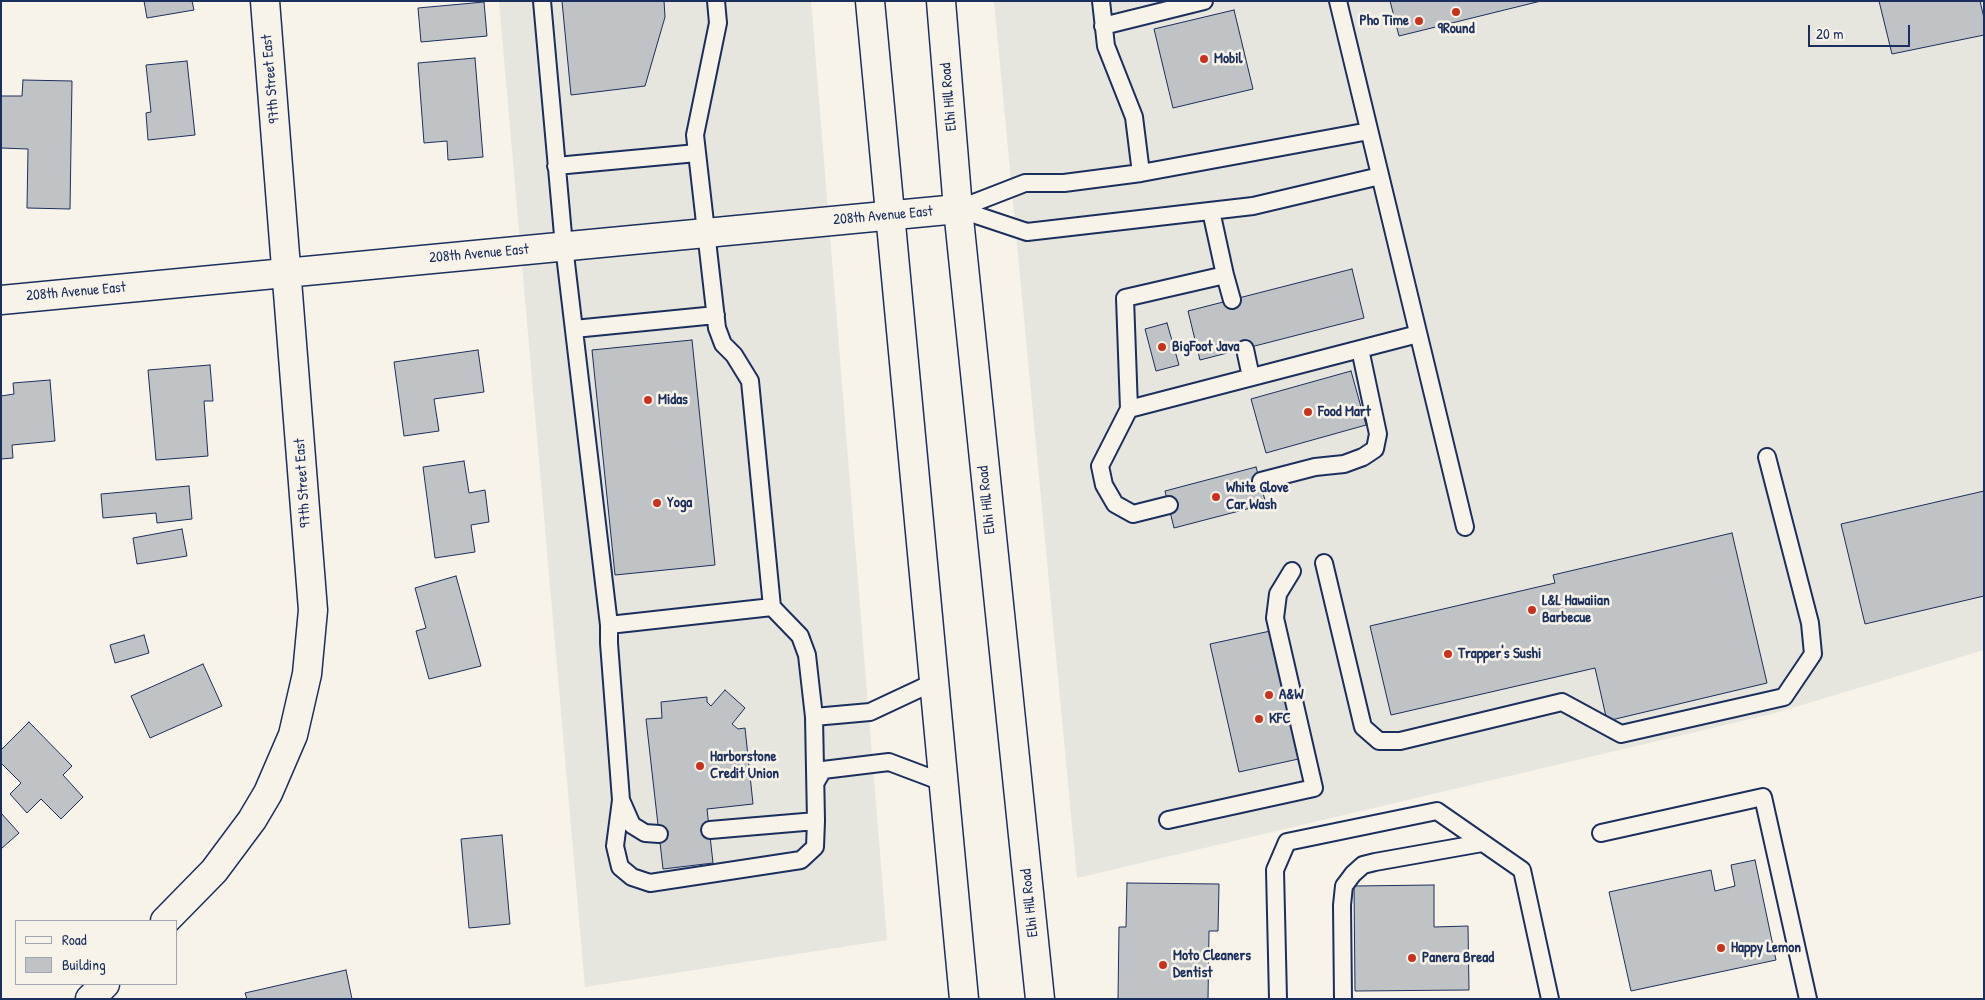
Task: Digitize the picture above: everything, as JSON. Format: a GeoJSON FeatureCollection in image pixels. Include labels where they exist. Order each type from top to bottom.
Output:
{"type":"FeatureCollection","features":[{"type":"Feature","properties":{"kind":"main road","name":"97th Street East"},"geometry":{"type":"LineString","coordinates":[[166,920],[224,858],[260,806],[292,735],[307,674],[313,610],[265,1]]}},
{"type":"Feature","properties":{"kind":"main road"},"geometry":{"type":"LineString","coordinates":[[870,1],[942,782],[964,999]]}},
{"type":"Feature","properties":{"kind":"main road","name":"Elhi Hill Road"},"geometry":{"type":"LineString","coordinates":[[941,1],[958,209],[1040,999]]}},
{"type":"Feature","properties":{"kind":"main road","name":"208th Avenue East"},"geometry":{"type":"LineString","coordinates":[[1,300],[889,214],[958,209]]}},
{"type":"Feature","properties":{"kind":"main road"},"geometry":{"type":"LineString","coordinates":[[90,999],[104,985]]}},
{"type":"Feature","properties":{"kind":"lane"},"geometry":{"type":"LineString","coordinates":[[542,1],[564,246],[610,625],[609,643],[621,800],[615,846],[620,867],[632,877],[650,883],[802,860],[815,847],[814,717],[808,655],[800,636],[772,607],[750,381],[734,355],[723,344],[717,328],[695,135],[718,23],[716,1]]}},
{"type":"Feature","properties":{"kind":"lane"},"geometry":{"type":"LineString","coordinates":[[1101,1],[1106,46],[1134,117],[1141,173]]}},
{"type":"Feature","properties":{"kind":"lane"},"geometry":{"type":"LineString","coordinates":[[1103,26],[1204,1]]}},
{"type":"Feature","properties":{"kind":"lane"},"geometry":{"type":"LineString","coordinates":[[1338,1],[1465,527]]}},
{"type":"Feature","properties":{"kind":"lane"},"geometry":{"type":"LineString","coordinates":[[958,209],[1025,183],[1064,183],[1141,173],[1369,131]]}},
{"type":"Feature","properties":{"kind":"lane"},"geometry":{"type":"LineString","coordinates":[[556,166],[697,153]]}},
{"type":"Feature","properties":{"kind":"lane"},"geometry":{"type":"LineString","coordinates":[[958,209],[1027,232],[1253,206],[1380,176]]}},
{"type":"Feature","properties":{"kind":"lane"},"geometry":{"type":"LineString","coordinates":[[1211,211],[1232,300]]}},
{"type":"Feature","properties":{"kind":"lane"},"geometry":{"type":"LineString","coordinates":[[1169,505],[1133,514],[1115,504],[1104,486],[1100,466],[1129,409],[1125,298],[1225,275]]}},
{"type":"Feature","properties":{"kind":"lane"},"geometry":{"type":"LineString","coordinates":[[574,329],[716,315]]}},
{"type":"Feature","properties":{"kind":"lane"},"geometry":{"type":"LineString","coordinates":[[1129,409],[1418,334]]}},
{"type":"Feature","properties":{"kind":"lane"},"geometry":{"type":"LineString","coordinates":[[1245,349],[1251,377]]}},
{"type":"Feature","properties":{"kind":"lane"},"geometry":{"type":"LineString","coordinates":[[1260,481],[1315,467],[1344,464],[1363,457],[1375,449],[1378,434],[1360,349]]}},
{"type":"Feature","properties":{"kind":"lane"},"geometry":{"type":"LineString","coordinates":[[1324,563],[1363,727],[1379,741],[1400,741],[1562,702],[1621,734],[1784,697],[1813,654],[1810,623],[1767,457]]}},
{"type":"Feature","properties":{"kind":"lane"},"geometry":{"type":"LineString","coordinates":[[1168,820],[1314,788],[1275,618],[1278,594],[1292,571]]}},
{"type":"Feature","properties":{"kind":"lane"},"geometry":{"type":"LineString","coordinates":[[610,625],[772,607]]}},
{"type":"Feature","properties":{"kind":"lane"},"geometry":{"type":"LineString","coordinates":[[814,717],[870,712],[934,682]]}},
{"type":"Feature","properties":{"kind":"lane"},"geometry":{"type":"LineString","coordinates":[[816,782],[823,770],[889,762],[942,782]]}},
{"type":"Feature","properties":{"kind":"lane"},"geometry":{"type":"LineString","coordinates":[[1601,833],[1763,797],[1808,999]]}},
{"type":"Feature","properties":{"kind":"lane"},"geometry":{"type":"LineString","coordinates":[[621,800],[632,825],[646,833],[659,834]]}},
{"type":"Feature","properties":{"kind":"lane"},"geometry":{"type":"LineString","coordinates":[[1278,999],[1275,870],[1287,842],[1437,811],[1522,870],[1550,999]]}},
{"type":"Feature","properties":{"kind":"lane"},"geometry":{"type":"LineString","coordinates":[[710,830],[816,821]]}},
{"type":"Feature","properties":{"kind":"lane"},"geometry":{"type":"LineString","coordinates":[[1343,999],[1342,905],[1344,886],[1353,874],[1363,865],[1375,862],[1482,843]]}},
{"type":"Feature","properties":{"kind":"shaded area"},"geometry":{"type":"Polygon","coordinates":[[[499,1],[811,1],[887,940],[585,987],[499,1]]]}},
{"type":"Feature","properties":{"kind":"shaded area"},"geometry":{"type":"Polygon","coordinates":[[[994,1],[1984,1],[1984,650],[1772,714],[1077,878],[994,1]]]}},
{"type":"Feature","properties":{"kind":"building"},"geometry":{"type":"Polygon","coordinates":[[[144,1],[192,1],[194,10],[147,18],[144,1]]]}},
{"type":"Feature","properties":{"kind":"building"},"geometry":{"type":"Polygon","coordinates":[[[562,1],[664,1],[665,17],[645,86],[571,95],[562,1]]]}},
{"type":"Feature","properties":{"kind":"building"},"geometry":{"type":"Polygon","coordinates":[[[1390,1],[1541,1],[1399,36],[1390,1]]]}},
{"type":"Feature","properties":{"kind":"building"},"geometry":{"type":"Polygon","coordinates":[[[1879,1],[1980,1],[1984,18],[1984,35],[1892,54],[1879,1]]]}},
{"type":"Feature","properties":{"kind":"building"},"geometry":{"type":"Polygon","coordinates":[[[484,2],[487,36],[421,42],[418,8],[484,2]]]}},
{"type":"Feature","properties":{"kind":"building","name":"Mobil"},"geometry":{"type":"Polygon","coordinates":[[[1234,10],[1253,89],[1173,108],[1154,29],[1234,10]]]}},
{"type":"Feature","properties":{"kind":"building"},"geometry":{"type":"Polygon","coordinates":[[[475,58],[483,157],[448,160],[447,141],[424,143],[418,63],[475,58]]]}},
{"type":"Feature","properties":{"kind":"building"},"geometry":{"type":"Polygon","coordinates":[[[187,61],[195,135],[148,140],[146,113],[151,112],[146,65],[187,61]]]}},
{"type":"Feature","properties":{"kind":"building"},"geometry":{"type":"Polygon","coordinates":[[[23,80],[72,81],[70,209],[27,208],[28,149],[1,148],[1,96],[22,96],[23,80]]]}},
{"type":"Feature","properties":{"kind":"building"},"geometry":{"type":"Polygon","coordinates":[[[1352,269],[1364,318],[1200,360],[1188,311],[1352,269]]]}},
{"type":"Feature","properties":{"kind":"building","name":"BigFoot Java"},"geometry":{"type":"Polygon","coordinates":[[[1167,323],[1179,365],[1156,371],[1145,329],[1167,323]]]}},
{"type":"Feature","properties":{"kind":"building"},"geometry":{"type":"Polygon","coordinates":[[[692,340],[715,565],[615,575],[592,350],[692,340]]]}},
{"type":"Feature","properties":{"kind":"building"},"geometry":{"type":"Polygon","coordinates":[[[478,350],[484,392],[434,399],[439,431],[404,436],[394,362],[478,350]]]}},
{"type":"Feature","properties":{"kind":"building"},"geometry":{"type":"Polygon","coordinates":[[[210,365],[213,401],[204,401],[208,456],[156,460],[148,370],[210,365]]]}},
{"type":"Feature","properties":{"kind":"building","name":"Food Mart"},"geometry":{"type":"Polygon","coordinates":[[[1351,371],[1366,425],[1266,453],[1251,399],[1351,371]]]}},
{"type":"Feature","properties":{"kind":"building"},"geometry":{"type":"Polygon","coordinates":[[[50,380],[55,441],[12,445],[13,458],[1,459],[1,396],[14,394],[13,383],[50,380]]]}},
{"type":"Feature","properties":{"kind":"building"},"geometry":{"type":"Polygon","coordinates":[[[464,461],[469,493],[485,490],[489,522],[471,525],[475,552],[435,558],[423,467],[464,461]]]}},
{"type":"Feature","properties":{"kind":"building","name":"White Glove Car Wash"},"geometry":{"type":"Polygon","coordinates":[[[1256,467],[1266,504],[1174,528],[1165,491],[1256,467]]]}},
{"type":"Feature","properties":{"kind":"building"},"geometry":{"type":"Polygon","coordinates":[[[189,486],[192,519],[157,523],[156,513],[103,518],[101,494],[189,486]]]}},
{"type":"Feature","properties":{"kind":"building"},"geometry":{"type":"Polygon","coordinates":[[[1984,491],[1984,596],[1865,624],[1841,524],[1984,491]]]}},
{"type":"Feature","properties":{"kind":"building"},"geometry":{"type":"Polygon","coordinates":[[[182,529],[187,556],[137,564],[133,538],[182,529]]]}},
{"type":"Feature","properties":{"kind":"building"},"geometry":{"type":"Polygon","coordinates":[[[1732,533],[1767,683],[1607,721],[1595,668],[1391,715],[1370,626],[1555,583],[1553,575],[1732,533]]]}},
{"type":"Feature","properties":{"kind":"building"},"geometry":{"type":"Polygon","coordinates":[[[456,576],[481,666],[429,679],[416,631],[426,628],[415,588],[456,576]]]}},
{"type":"Feature","properties":{"kind":"building"},"geometry":{"type":"Polygon","coordinates":[[[1275,630],[1303,758],[1239,772],[1210,644],[1275,630]]]}},
{"type":"Feature","properties":{"kind":"building"},"geometry":{"type":"Polygon","coordinates":[[[144,635],[149,653],[115,663],[110,645],[144,635]]]}},
{"type":"Feature","properties":{"kind":"building"},"geometry":{"type":"Polygon","coordinates":[[[203,664],[222,706],[150,738],[131,696],[203,664]]]}},
{"type":"Feature","properties":{"kind":"building","name":"Harborstone Credit Union"},"geometry":{"type":"Polygon","coordinates":[[[725,690],[745,708],[732,724],[738,729],[745,728],[753,804],[707,809],[713,863],[663,869],[646,719],[662,718],[661,702],[707,697],[707,702],[711,706],[725,690]]]}},
{"type":"Feature","properties":{"kind":"building"},"geometry":{"type":"Polygon","coordinates":[[[29,722],[72,766],[63,775],[83,797],[61,819],[41,799],[27,813],[10,794],[21,783],[1,763],[1,750],[29,722]]]}},
{"type":"Feature","properties":{"kind":"building"},"geometry":{"type":"Polygon","coordinates":[[[1,813],[19,833],[1,849],[1,813]]]}},
{"type":"Feature","properties":{"kind":"building"},"geometry":{"type":"Polygon","coordinates":[[[502,835],[510,924],[469,928],[461,839],[502,835]]]}},
{"type":"Feature","properties":{"kind":"building"},"geometry":{"type":"Polygon","coordinates":[[[1755,860],[1776,960],[1631,991],[1609,892],[1711,870],[1715,891],[1735,886],[1731,865],[1755,860]]]}},
{"type":"Feature","properties":{"kind":"building","name":"Moto Cleaners Dentist"},"geometry":{"type":"Polygon","coordinates":[[[1127,883],[1219,884],[1218,931],[1209,931],[1208,999],[1118,999],[1119,927],[1126,927],[1127,883]]]}},
{"type":"Feature","properties":{"kind":"building","name":"Panera Bread"},"geometry":{"type":"Polygon","coordinates":[[[1434,885],[1434,927],[1468,926],[1469,990],[1355,991],[1354,886],[1434,885]]]}},
{"type":"Feature","properties":{"kind":"building"},"geometry":{"type":"Polygon","coordinates":[[[346,970],[352,999],[247,999],[245,993],[346,970]]]}},
{"type":"Feature","properties":{"kind":"place","name":"9Round"},"geometry":{"type":"Point","coordinates":[1456,12]}},
{"type":"Feature","properties":{"kind":"place","name":"Pho Time"},"geometry":{"type":"Point","coordinates":[1419,21]}},
{"type":"Feature","properties":{"kind":"place","name":"Mobil"},"geometry":{"type":"Point","coordinates":[1204,59]}},
{"type":"Feature","properties":{"kind":"place","name":"BigFoot Java"},"geometry":{"type":"Point","coordinates":[1162,347]}},
{"type":"Feature","properties":{"kind":"place","name":"Midas"},"geometry":{"type":"Point","coordinates":[648,400]}},
{"type":"Feature","properties":{"kind":"place","name":"Food Mart"},"geometry":{"type":"Point","coordinates":[1308,412]}},
{"type":"Feature","properties":{"kind":"place","name":"White Glove Car Wash"},"geometry":{"type":"Point","coordinates":[1216,497]}},
{"type":"Feature","properties":{"kind":"place","name":"Yoga"},"geometry":{"type":"Point","coordinates":[657,503]}},
{"type":"Feature","properties":{"kind":"place","name":"L&L Hawaiian Barbecue"},"geometry":{"type":"Point","coordinates":[1532,610]}},
{"type":"Feature","properties":{"kind":"place","name":"Trapper's Sushi"},"geometry":{"type":"Point","coordinates":[1448,654]}},
{"type":"Feature","properties":{"kind":"place","name":"A&W"},"geometry":{"type":"Point","coordinates":[1269,695]}},
{"type":"Feature","properties":{"kind":"place","name":"KFC"},"geometry":{"type":"Point","coordinates":[1259,719]}},
{"type":"Feature","properties":{"kind":"place","name":"Harborstone Credit Union"},"geometry":{"type":"Point","coordinates":[700,766]}},
{"type":"Feature","properties":{"kind":"place","name":"Happy Lemon"},"geometry":{"type":"Point","coordinates":[1721,948]}},
{"type":"Feature","properties":{"kind":"place","name":"Panera Bread"},"geometry":{"type":"Point","coordinates":[1412,958]}},
{"type":"Feature","properties":{"kind":"place","name":"Moto Cleaners Dentist"},"geometry":{"type":"Point","coordinates":[1163,965]}}]}
